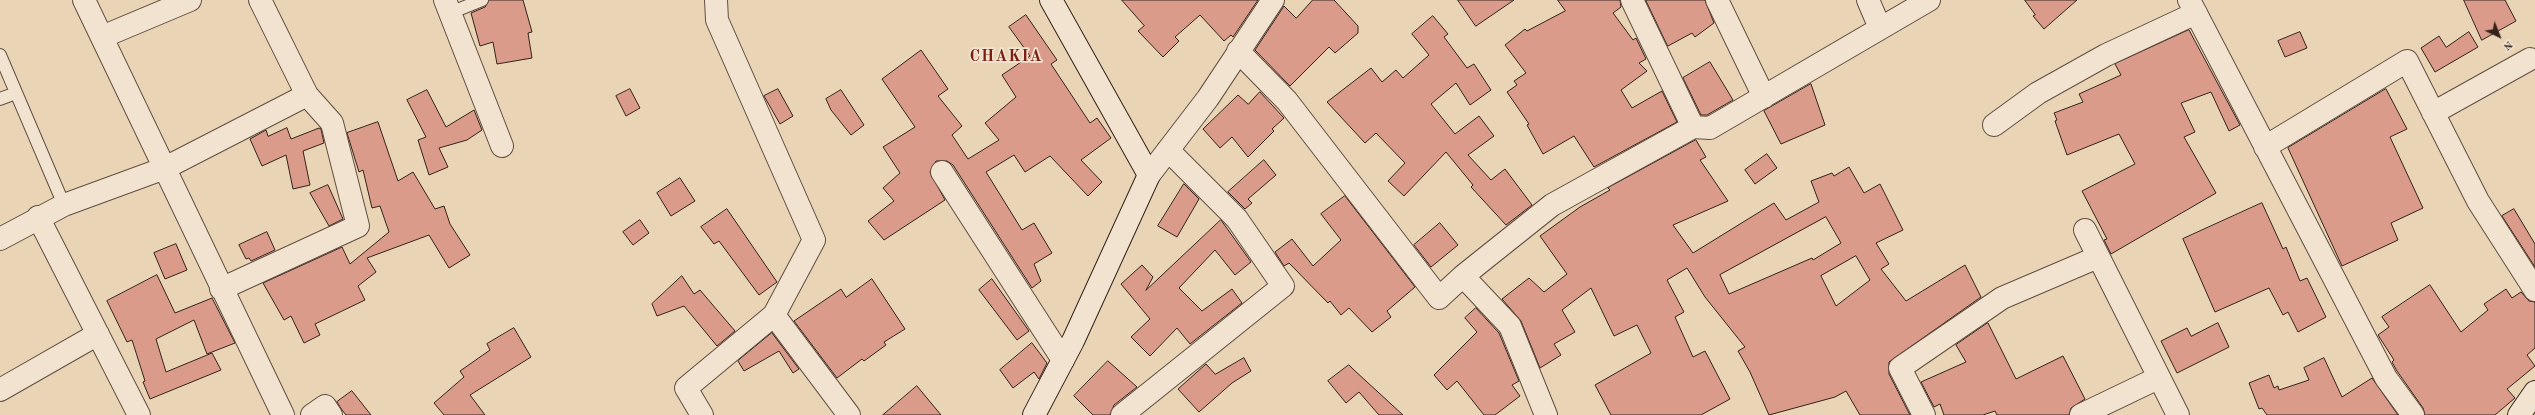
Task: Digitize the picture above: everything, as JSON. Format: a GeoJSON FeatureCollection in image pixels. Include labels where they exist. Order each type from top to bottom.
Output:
{"type":"FeatureCollection","features":[{"type":"Feature","properties":{"kind":"street"},"geometry":{"type":"LineString","coordinates":[[84,0],[165,168],[221,289],[283,415]]}},
{"type":"Feature","properties":{"kind":"street"},"geometry":{"type":"LineString","coordinates":[[102,37],[190,0]]}},
{"type":"Feature","properties":{"kind":"street"},"geometry":{"type":"LineString","coordinates":[[221,289],[358,226],[332,123],[307,95],[260,0]]}},
{"type":"Feature","properties":{"kind":"street"},"geometry":{"type":"LineString","coordinates":[[702,415],[686,388],[774,315],[814,240],[717,20],[716,0]]}},
{"type":"Feature","properties":{"kind":"street"},"geometry":{"type":"LineString","coordinates":[[1051,0],[1149,175]]}},
{"type":"Feature","properties":{"kind":"street"},"geometry":{"type":"LineString","coordinates":[[1034,415],[1063,360],[1149,175],[1208,98],[1273,0]]}},
{"type":"Feature","properties":{"kind":"street"},"geometry":{"type":"LineString","coordinates":[[1632,0],[1693,127]]}},
{"type":"Feature","properties":{"kind":"street"},"geometry":{"type":"LineString","coordinates":[[1717,0],[1764,97]]}},
{"type":"Feature","properties":{"kind":"street"},"geometry":{"type":"LineString","coordinates":[[1868,0],[1880,28]]}},
{"type":"Feature","properties":{"kind":"street"},"geometry":{"type":"LineString","coordinates":[[1238,51],[1287,101],[1439,298],[1463,276],[1552,205],[1693,127],[1710,128],[1930,0]]}},
{"type":"Feature","properties":{"kind":"street"},"geometry":{"type":"LineString","coordinates":[[448,6],[502,146]]}},
{"type":"Feature","properties":{"kind":"street"},"geometry":{"type":"LineString","coordinates":[[1994,125],[2038,93],[2193,6],[2386,378],[2413,415]]}},
{"type":"Feature","properties":{"kind":"street"},"geometry":{"type":"LineString","coordinates":[[2265,147],[2407,60],[2478,201],[2535,290]]}},
{"type":"Feature","properties":{"kind":"street"},"geometry":{"type":"LineString","coordinates":[[2433,113],[2530,60]]}},
{"type":"Feature","properties":{"kind":"street"},"geometry":{"type":"LineString","coordinates":[[0,239],[38,217],[64,205],[165,168],[307,95]]}},
{"type":"Feature","properties":{"kind":"street"},"geometry":{"type":"LineString","coordinates":[[1122,415],[1283,286],[1237,219],[1168,150]]}},
{"type":"Feature","properties":{"kind":"street"},"geometry":{"type":"LineString","coordinates":[[942,172],[1063,360]]}},
{"type":"Feature","properties":{"kind":"street"},"geometry":{"type":"LineString","coordinates":[[38,217],[139,415]]}},
{"type":"Feature","properties":{"kind":"street"},"geometry":{"type":"LineString","coordinates":[[2085,230],[2158,378],[2178,415]]}},
{"type":"Feature","properties":{"kind":"street"},"geometry":{"type":"LineString","coordinates":[[1924,415],[1900,368],[2002,298],[2098,256]]}},
{"type":"Feature","properties":{"kind":"street"},"geometry":{"type":"LineString","coordinates":[[1463,276],[1510,326],[1546,415]]}},
{"type":"Feature","properties":{"kind":"street"},"geometry":{"type":"LineString","coordinates":[[774,315],[849,415]]}},
{"type":"Feature","properties":{"kind":"street"},"geometry":{"type":"LineString","coordinates":[[0,390],[98,334]]}},
{"type":"Feature","properties":{"kind":"street"},"geometry":{"type":"LineString","coordinates":[[2081,415],[2158,378]]}},
{"type":"Feature","properties":{"kind":"street"},"geometry":{"type":"LineString","coordinates":[[2519,415],[2535,392]]}},
{"type":"Feature","properties":{"kind":"street"},"geometry":{"type":"LineString","coordinates":[[312,415],[325,406],[331,415]]}},
{"type":"Feature","properties":{"kind":"lane"},"geometry":{"type":"LineString","coordinates":[[448,6],[482,0]]}},
{"type":"Feature","properties":{"kind":"lane"},"geometry":{"type":"LineString","coordinates":[[0,54],[64,205]]}},
{"type":"Feature","properties":{"kind":"lane"},"geometry":{"type":"LineString","coordinates":[[0,99],[16,93]]}},
{"type":"Feature","properties":{"kind":"building"},"geometry":{"type":"Polygon","coordinates":[[[489,0],[523,0],[532,32],[528,33],[532,58],[497,64],[493,42],[480,46],[471,13],[485,7],[489,0]]]}},
{"type":"Feature","properties":{"kind":"building"},"geometry":{"type":"Polygon","coordinates":[[[1122,0],[1258,0],[1233,37],[1231,35],[1224,41],[1200,15],[1175,37],[1179,41],[1163,57],[1138,31],[1144,26],[1122,0]]]}},
{"type":"Feature","properties":{"kind":"building"},"geometry":{"type":"Polygon","coordinates":[[[1313,0],[1334,0],[1358,26],[1358,33],[1335,53],[1329,47],[1290,86],[1255,50],[1284,6],[1296,18],[1313,0]]]}},
{"type":"Feature","properties":{"kind":"building"},"geometry":{"type":"Polygon","coordinates":[[[1458,0],[1514,0],[1476,26],[1458,0]]]}},
{"type":"Feature","properties":{"kind":"building"},"geometry":{"type":"Polygon","coordinates":[[[1558,0],[1620,0],[1621,7],[1613,13],[1633,40],[1636,38],[1646,59],[1639,63],[1647,71],[1621,90],[1632,108],[1662,91],[1677,122],[1594,167],[1574,136],[1543,154],[1527,125],[1529,124],[1507,92],[1517,85],[1514,81],[1526,73],[1505,45],[1525,29],[1527,31],[1565,11],[1558,0]]]}},
{"type":"Feature","properties":{"kind":"building"},"geometry":{"type":"Polygon","coordinates":[[[1646,0],[1705,0],[1714,23],[1695,37],[1692,33],[1668,46],[1646,0]]]}},
{"type":"Feature","properties":{"kind":"building"},"geometry":{"type":"Polygon","coordinates":[[[2025,0],[2077,0],[2044,29],[2033,16],[2035,15],[2025,0]]]}},
{"type":"Feature","properties":{"kind":"building"},"geometry":{"type":"Polygon","coordinates":[[[2464,0],[2505,0],[2516,21],[2482,40],[2464,0]]]}},
{"type":"Feature","properties":{"kind":"building"},"geometry":{"type":"Polygon","coordinates":[[[1026,15],[1057,60],[1051,64],[1090,123],[1097,118],[1111,138],[1081,160],[1102,182],[1088,196],[1050,156],[1025,172],[1014,155],[986,172],[1022,230],[1034,223],[1052,253],[1034,264],[1041,281],[1032,288],[953,165],[947,161],[936,161],[930,172],[945,200],[884,240],[868,221],[894,201],[883,188],[900,173],[883,147],[915,127],[882,79],[921,50],[948,89],[938,96],[962,126],[952,135],[968,159],[999,140],[985,123],[1016,97],[1002,75],[1030,56],[1009,27],[1026,15]]]}},
{"type":"Feature","properties":{"kind":"building"},"geometry":{"type":"Polygon","coordinates":[[[1433,16],[1448,34],[1444,37],[1467,68],[1474,64],[1491,90],[1470,105],[1456,83],[1431,104],[1455,134],[1479,116],[1494,136],[1468,155],[1491,180],[1505,169],[1532,205],[1506,225],[1471,187],[1473,185],[1446,152],[1404,196],[1388,181],[1405,163],[1376,133],[1365,143],[1327,102],[1371,68],[1382,82],[1396,70],[1403,78],[1429,55],[1412,34],[1433,16]]]}},
{"type":"Feature","properties":{"kind":"building"},"geometry":{"type":"Polygon","coordinates":[[[2189,30],[2240,125],[2229,131],[2211,92],[2181,103],[2195,132],[2184,137],[2216,193],[2111,254],[2104,240],[2107,239],[2082,191],[2135,164],[2119,134],[2067,155],[2055,121],[2057,120],[2054,113],[2083,102],[2079,94],[2121,75],[2115,64],[2189,30]]]}},
{"type":"Feature","properties":{"kind":"building"},"geometry":{"type":"Polygon","coordinates":[[[2300,32],[2307,48],[2285,57],[2278,41],[2300,32]]]}},
{"type":"Feature","properties":{"kind":"building"},"geometry":{"type":"Polygon","coordinates":[[[2469,32],[2478,47],[2435,72],[2421,48],[2439,36],[2446,47],[2469,32]]]}},
{"type":"Feature","properties":{"kind":"building"},"geometry":{"type":"Polygon","coordinates":[[[1710,62],[1733,100],[1707,115],[1701,115],[1683,78],[1710,62]]]}},
{"type":"Feature","properties":{"kind":"building"},"geometry":{"type":"Polygon","coordinates":[[[1811,84],[1825,125],[1781,144],[1764,111],[1811,84]]]}},
{"type":"Feature","properties":{"kind":"building"},"geometry":{"type":"Polygon","coordinates":[[[630,89],[640,108],[626,116],[616,96],[630,89]]]}},
{"type":"Feature","properties":{"kind":"building"},"geometry":{"type":"Polygon","coordinates":[[[778,89],[793,116],[780,124],[764,96],[778,89]]]}},
{"type":"Feature","properties":{"kind":"building"},"geometry":{"type":"Polygon","coordinates":[[[2386,89],[2407,129],[2390,137],[2423,208],[2391,223],[2398,240],[2342,266],[2288,148],[2386,89]]]}},
{"type":"Feature","properties":{"kind":"building"},"geometry":{"type":"Polygon","coordinates":[[[427,90],[446,127],[474,110],[482,130],[467,140],[439,148],[448,167],[429,175],[418,140],[426,137],[407,100],[427,90]]]}},
{"type":"Feature","properties":{"kind":"building"},"geometry":{"type":"Polygon","coordinates":[[[841,90],[864,125],[851,135],[831,110],[826,99],[841,90]]]}},
{"type":"Feature","properties":{"kind":"building"},"geometry":{"type":"Polygon","coordinates":[[[1260,92],[1284,118],[1272,129],[1274,131],[1248,157],[1232,137],[1220,148],[1203,129],[1238,95],[1248,104],[1260,92]]]}},
{"type":"Feature","properties":{"kind":"building"},"geometry":{"type":"Polygon","coordinates":[[[378,122],[398,181],[413,172],[435,209],[444,206],[450,224],[470,255],[449,268],[429,235],[367,258],[376,272],[358,286],[365,300],[315,324],[320,335],[304,343],[291,316],[284,320],[263,283],[342,247],[350,264],[389,232],[380,206],[372,208],[363,170],[359,172],[347,133],[378,122]]]}},
{"type":"Feature","properties":{"kind":"building"},"geometry":{"type":"Polygon","coordinates":[[[287,128],[291,139],[319,128],[321,129],[324,143],[303,151],[310,185],[293,189],[286,155],[262,166],[250,139],[266,130],[268,136],[287,128]]]}},
{"type":"Feature","properties":{"kind":"building"},"geometry":{"type":"Polygon","coordinates":[[[1696,140],[1706,157],[1700,160],[1728,201],[1673,225],[1693,253],[1774,203],[1786,220],[1819,202],[1811,181],[1832,173],[1834,176],[1849,167],[1864,193],[1880,184],[1903,230],[1876,243],[1889,264],[1881,269],[1906,301],[1965,265],[1981,297],[1889,362],[1889,374],[1910,415],[1860,415],[1846,391],[1835,397],[1769,415],[1750,372],[1738,351],[1745,347],[1705,297],[1687,268],[1667,280],[1684,312],[1675,317],[1693,357],[1705,351],[1730,399],[1701,415],[1611,415],[1595,385],[1651,353],[1637,325],[1614,336],[1591,288],[1562,310],[1575,332],[1554,344],[1561,355],[1540,368],[1521,321],[1502,299],[1529,278],[1544,292],[1567,274],[1540,236],[1580,207],[1610,190],[1608,188],[1696,140]],[[1826,217],[1720,275],[1729,294],[1812,258],[1813,260],[1841,243],[1826,217]],[[1856,256],[1821,276],[1836,306],[1870,280],[1856,256]]]}},
{"type":"Feature","properties":{"kind":"building"},"geometry":{"type":"Polygon","coordinates":[[[1767,154],[1777,168],[1755,184],[1745,170],[1767,154]]]}},
{"type":"Feature","properties":{"kind":"building"},"geometry":{"type":"Polygon","coordinates":[[[1264,160],[1276,175],[1248,199],[1252,203],[1245,209],[1228,192],[1264,160]]]}},
{"type":"Feature","properties":{"kind":"building"},"geometry":{"type":"Polygon","coordinates":[[[680,178],[695,201],[671,216],[657,193],[680,178]]]}},
{"type":"Feature","properties":{"kind":"building"},"geometry":{"type":"Polygon","coordinates":[[[1184,184],[1199,199],[1177,237],[1158,226],[1184,184]]]}},
{"type":"Feature","properties":{"kind":"building"},"geometry":{"type":"Polygon","coordinates":[[[328,185],[343,219],[329,226],[310,193],[328,185]]]}},
{"type":"Feature","properties":{"kind":"building"},"geometry":{"type":"Polygon","coordinates":[[[1345,196],[1415,287],[1387,311],[1391,317],[1372,332],[1349,308],[1341,315],[1330,301],[1328,303],[1289,263],[1284,266],[1275,252],[1292,239],[1313,266],[1341,240],[1321,214],[1345,196]]]}},
{"type":"Feature","properties":{"kind":"building"},"geometry":{"type":"Polygon","coordinates":[[[2262,203],[2283,249],[2286,247],[2300,281],[2307,278],[2326,317],[2298,332],[2288,312],[2283,315],[2269,288],[2215,312],[2183,239],[2262,203]]]}},
{"type":"Feature","properties":{"kind":"building"},"geometry":{"type":"Polygon","coordinates":[[[727,209],[777,282],[759,295],[719,241],[714,244],[701,227],[727,209]]]}},
{"type":"Feature","properties":{"kind":"building"},"geometry":{"type":"Polygon","coordinates":[[[2514,209],[2535,244],[2535,267],[2502,216],[2514,209]]]}},
{"type":"Feature","properties":{"kind":"building"},"geometry":{"type":"Polygon","coordinates":[[[640,220],[649,233],[633,245],[623,232],[640,220]]]}},
{"type":"Feature","properties":{"kind":"building"},"geometry":{"type":"Polygon","coordinates":[[[1221,220],[1251,262],[1235,275],[1215,250],[1179,288],[1202,311],[1232,289],[1242,303],[1190,344],[1177,328],[1150,356],[1131,337],[1150,319],[1121,284],[1142,265],[1153,277],[1146,290],[1221,220]]]}},
{"type":"Feature","properties":{"kind":"building"},"geometry":{"type":"Polygon","coordinates":[[[1440,223],[1458,245],[1431,267],[1414,245],[1440,223]]]}},
{"type":"Feature","properties":{"kind":"building"},"geometry":{"type":"Polygon","coordinates":[[[267,232],[275,250],[251,261],[249,258],[246,259],[239,245],[267,232]]]}},
{"type":"Feature","properties":{"kind":"building"},"geometry":{"type":"Polygon","coordinates":[[[176,244],[187,270],[165,279],[154,253],[176,244]]]}},
{"type":"Feature","properties":{"kind":"building"},"geometry":{"type":"Polygon","coordinates":[[[157,275],[175,313],[212,298],[235,343],[207,354],[194,320],[156,339],[166,372],[212,353],[221,370],[150,399],[143,382],[145,381],[132,340],[127,342],[107,301],[157,275]]]}},
{"type":"Feature","properties":{"kind":"building"},"geometry":{"type":"Polygon","coordinates":[[[682,276],[694,294],[700,290],[735,331],[717,346],[684,306],[657,316],[652,304],[682,276]]]}},
{"type":"Feature","properties":{"kind":"building"},"geometry":{"type":"Polygon","coordinates":[[[872,279],[905,329],[884,342],[886,345],[864,361],[862,359],[837,378],[794,321],[841,289],[846,297],[872,279]]]}},
{"type":"Feature","properties":{"kind":"building"},"geometry":{"type":"Polygon","coordinates":[[[992,279],[1029,331],[1017,340],[979,290],[992,279]]]}},
{"type":"Feature","properties":{"kind":"building"},"geometry":{"type":"Polygon","coordinates":[[[2430,285],[2461,332],[2488,310],[2484,304],[2506,289],[2512,298],[2521,292],[2529,301],[2535,302],[2535,348],[2527,355],[2535,366],[2507,389],[2515,398],[2495,415],[2425,415],[2423,408],[2397,371],[2392,362],[2394,360],[2378,335],[2389,327],[2382,317],[2430,285]]]}},
{"type":"Feature","properties":{"kind":"building"},"geometry":{"type":"Polygon","coordinates":[[[1476,308],[1499,333],[1519,381],[1512,385],[1520,396],[1495,415],[1484,415],[1457,381],[1447,390],[1434,375],[1477,332],[1465,318],[1476,308]]]}},
{"type":"Feature","properties":{"kind":"building"},"geometry":{"type":"Polygon","coordinates":[[[1988,323],[2016,379],[2063,356],[2085,399],[2071,408],[2069,415],[1997,415],[1995,411],[1983,415],[1944,415],[1940,404],[1934,407],[1921,382],[1966,362],[1956,345],[1988,323]]]}},
{"type":"Feature","properties":{"kind":"building"},"geometry":{"type":"Polygon","coordinates":[[[2218,323],[2229,347],[2177,373],[2161,341],[2187,328],[2191,336],[2218,323]]]}},
{"type":"Feature","properties":{"kind":"building"},"geometry":{"type":"Polygon","coordinates":[[[514,328],[531,357],[470,395],[485,415],[444,415],[434,403],[464,377],[460,371],[490,350],[487,344],[514,328]]]}},
{"type":"Feature","properties":{"kind":"building"},"geometry":{"type":"Polygon","coordinates":[[[772,333],[799,369],[793,373],[779,351],[744,371],[738,361],[772,333]]]}},
{"type":"Feature","properties":{"kind":"building"},"geometry":{"type":"Polygon","coordinates":[[[1032,343],[1047,363],[1039,379],[1034,372],[1013,388],[1000,370],[1032,343]]]}},
{"type":"Feature","properties":{"kind":"building"},"geometry":{"type":"Polygon","coordinates":[[[1244,358],[1251,371],[1232,383],[1199,412],[1178,389],[1206,364],[1215,374],[1244,358]]]}},
{"type":"Feature","properties":{"kind":"building"},"geometry":{"type":"Polygon","coordinates":[[[2324,358],[2342,397],[2372,378],[2398,415],[2267,415],[2262,408],[2259,409],[2249,383],[2269,375],[2274,388],[2278,386],[2279,390],[2309,380],[2304,368],[2324,358]]]}},
{"type":"Feature","properties":{"kind":"building"},"geometry":{"type":"Polygon","coordinates":[[[1108,361],[1137,387],[1114,405],[1110,415],[1093,415],[1074,396],[1108,361]]]}},
{"type":"Feature","properties":{"kind":"building"},"geometry":{"type":"Polygon","coordinates":[[[1349,365],[1403,415],[1379,415],[1359,392],[1346,403],[1328,381],[1349,365]]]}},
{"type":"Feature","properties":{"kind":"building"},"geometry":{"type":"Polygon","coordinates":[[[917,386],[941,415],[883,415],[917,386]]]}},
{"type":"Feature","properties":{"kind":"building"},"geometry":{"type":"Polygon","coordinates":[[[352,391],[371,415],[346,415],[342,410],[337,402],[352,391]]]}},
{"type":"Feature","properties":{"kind":"district","name":"CHAKIA"},"geometry":{"type":"Point","coordinates":[1006,57]}}]}
